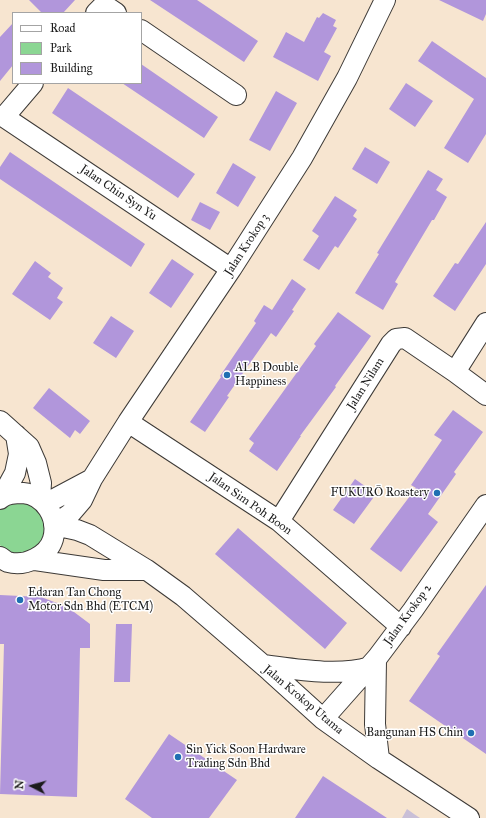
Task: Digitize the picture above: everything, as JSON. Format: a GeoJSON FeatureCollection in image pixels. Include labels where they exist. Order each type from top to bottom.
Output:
{"type":"FeatureCollection","features":[{"type":"Feature","properties":{"kind":"street","name":"Jalan Krokop 3"},"geometry":{"type":"LineString","coordinates":[[54,525],[70,514],[82,500],[92,479],[128,422],[231,269],[302,158],[347,78],[378,2]]}},
{"type":"Feature","properties":{"kind":"street"},"geometry":{"type":"LineString","coordinates":[[142,31],[236,95]]}},
{"type":"Feature","properties":{"kind":"street","name":"Jalan Chin Syn Yu"},"geometry":{"type":"LineString","coordinates":[[32,84],[2,120],[231,269]]}},
{"type":"Feature","properties":{"kind":"street"},"geometry":{"type":"LineString","coordinates":[[455,372],[486,323]]}},
{"type":"Feature","properties":{"kind":"street","name":"Jalan Nilam"},"geometry":{"type":"LineString","coordinates":[[279,521],[391,344],[396,339],[404,338],[486,395]]}},
{"type":"Feature","properties":{"kind":"street"},"geometry":{"type":"LineString","coordinates":[[0,421],[29,447],[36,463],[41,483],[42,501]]}},
{"type":"Feature","properties":{"kind":"street","name":"Jalan Sim Poh Boon"},"geometry":{"type":"LineString","coordinates":[[128,422],[279,521],[400,627]]}},
{"type":"Feature","properties":{"kind":"street"},"geometry":{"type":"LineString","coordinates":[[1,498],[15,473],[19,454],[16,435]]}},
{"type":"Feature","properties":{"kind":"street","name":"Jalan Krokop 3"},"geometry":{"type":"LineString","coordinates":[[42,501],[92,479]]}},
{"type":"Feature","properties":{"kind":"street"},"geometry":{"type":"LineString","coordinates":[[1,498],[15,493],[28,494],[42,501],[51,514],[54,525],[53,539],[46,551],[35,560]]}},
{"type":"Feature","properties":{"kind":"street","name":"Jalan Krokop 2"},"geometry":{"type":"LineString","coordinates":[[323,719],[373,664],[413,610],[486,505]]}},
{"type":"Feature","properties":{"kind":"street","name":"Jalan Krokop Utama"},"geometry":{"type":"LineString","coordinates":[[54,525],[77,530],[90,535],[146,570],[183,596],[323,719],[379,759],[469,818]]}},
{"type":"Feature","properties":{"kind":"street"},"geometry":{"type":"LineString","coordinates":[[0,557],[8,562],[22,563],[35,560],[104,570],[146,570]]}},
{"type":"Feature","properties":{"kind":"street"},"geometry":{"type":"LineString","coordinates":[[263,665],[317,671],[358,671],[373,664],[375,724],[379,759]]}},
{"type":"Feature","properties":{"kind":"shaded area"},"geometry":{"type":"Polygon","coordinates":[[[407,809],[414,814],[420,818],[402,818],[407,809]]]}},
{"type":"Feature","properties":{"kind":"green space"},"geometry":{"type":"Polygon","coordinates":[[[20,500],[38,507],[47,530],[41,545],[26,554],[10,553],[0,545],[0,510],[3,507],[20,500]]]}},
{"type":"Feature","properties":{"kind":"building"},"geometry":{"type":"Polygon","coordinates":[[[29,0],[75,0],[64,12],[41,12],[29,0]]]}},
{"type":"Feature","properties":{"kind":"building"},"geometry":{"type":"Polygon","coordinates":[[[150,0],[197,0],[258,41],[244,62],[150,0]]]}},
{"type":"Feature","properties":{"kind":"building"},"geometry":{"type":"Polygon","coordinates":[[[439,0],[486,0],[486,14],[483,21],[439,0]]]}},
{"type":"Feature","properties":{"kind":"building"},"geometry":{"type":"Polygon","coordinates":[[[323,13],[336,20],[333,26],[337,28],[324,52],[331,56],[318,81],[273,57],[286,32],[304,42],[317,17],[319,18],[323,13]]]}},
{"type":"Feature","properties":{"kind":"building"},"geometry":{"type":"Polygon","coordinates":[[[12,24],[12,66],[0,81],[0,37],[12,24]]]}},
{"type":"Feature","properties":{"kind":"building"},"geometry":{"type":"Polygon","coordinates":[[[432,41],[486,78],[486,134],[468,163],[444,148],[474,99],[418,61],[432,41]]]}},
{"type":"Feature","properties":{"kind":"building"},"geometry":{"type":"Polygon","coordinates":[[[142,65],[218,117],[204,138],[123,84],[142,84],[142,65]]]}},
{"type":"Feature","properties":{"kind":"building"},"geometry":{"type":"Polygon","coordinates":[[[406,83],[433,101],[415,127],[389,109],[406,83]]]}},
{"type":"Feature","properties":{"kind":"building"},"geometry":{"type":"Polygon","coordinates":[[[68,88],[195,174],[178,198],[52,113],[68,88]]]}},
{"type":"Feature","properties":{"kind":"building"},"geometry":{"type":"Polygon","coordinates":[[[276,91],[297,103],[270,151],[249,140],[276,91]]]}},
{"type":"Feature","properties":{"kind":"building"},"geometry":{"type":"Polygon","coordinates":[[[365,147],[390,162],[377,184],[352,169],[365,147]]]}},
{"type":"Feature","properties":{"kind":"building"},"geometry":{"type":"Polygon","coordinates":[[[10,152],[145,244],[131,267],[0,179],[0,167],[10,152]]]}},
{"type":"Feature","properties":{"kind":"building"},"geometry":{"type":"Polygon","coordinates":[[[233,163],[256,177],[238,207],[216,193],[233,163]]]}},
{"type":"Feature","properties":{"kind":"building"},"geometry":{"type":"Polygon","coordinates":[[[428,170],[443,179],[436,190],[447,197],[395,282],[398,284],[383,310],[355,293],[379,254],[377,253],[428,170]]]}},
{"type":"Feature","properties":{"kind":"building"},"geometry":{"type":"Polygon","coordinates":[[[335,196],[357,210],[353,216],[357,219],[338,248],[335,246],[319,270],[303,260],[319,236],[312,231],[335,196]]]}},
{"type":"Feature","properties":{"kind":"building"},"geometry":{"type":"Polygon","coordinates":[[[200,202],[220,212],[210,230],[191,220],[200,202]]]}},
{"type":"Feature","properties":{"kind":"building"},"geometry":{"type":"Polygon","coordinates":[[[486,222],[486,264],[455,311],[433,296],[455,263],[458,264],[486,222]]]}},
{"type":"Feature","properties":{"kind":"building"},"geometry":{"type":"Polygon","coordinates":[[[172,259],[194,274],[171,308],[149,293],[172,259]]]}},
{"type":"Feature","properties":{"kind":"building"},"geometry":{"type":"Polygon","coordinates":[[[35,261],[51,273],[48,277],[63,288],[57,298],[63,302],[50,320],[12,294],[35,261]]]}},
{"type":"Feature","properties":{"kind":"building"},"geometry":{"type":"Polygon","coordinates":[[[292,279],[306,289],[292,310],[294,311],[276,337],[271,333],[227,396],[229,397],[205,432],[190,422],[256,323],[254,321],[264,305],[272,310],[292,279]]]}},
{"type":"Feature","properties":{"kind":"building"},"geometry":{"type":"Polygon","coordinates":[[[338,312],[371,336],[277,471],[249,451],[254,443],[249,439],[316,346],[314,344],[338,312]]]}},
{"type":"Feature","properties":{"kind":"building"},"geometry":{"type":"Polygon","coordinates":[[[111,316],[134,331],[116,358],[93,343],[111,316]]]}},
{"type":"Feature","properties":{"kind":"building"},"geometry":{"type":"Polygon","coordinates":[[[49,388],[90,421],[80,434],[75,430],[70,438],[33,408],[49,388]]]}},
{"type":"Feature","properties":{"kind":"building"},"geometry":{"type":"Polygon","coordinates":[[[453,410],[483,432],[454,472],[456,474],[428,514],[438,522],[401,572],[370,549],[416,488],[411,485],[442,440],[434,435],[453,410]]]}},
{"type":"Feature","properties":{"kind":"building"},"geometry":{"type":"Polygon","coordinates":[[[355,479],[376,494],[354,524],[333,510],[355,479]]]}},
{"type":"Feature","properties":{"kind":"building"},"geometry":{"type":"Polygon","coordinates":[[[238,528],[347,623],[325,649],[215,554],[238,528]]]}},
{"type":"Feature","properties":{"kind":"building"},"geometry":{"type":"Polygon","coordinates":[[[486,585],[486,754],[409,701],[440,656],[437,654],[486,585]]]}},
{"type":"Feature","properties":{"kind":"building"},"geometry":{"type":"Polygon","coordinates":[[[0,595],[41,597],[74,612],[90,624],[90,648],[80,648],[77,797],[0,794],[4,644],[0,644],[0,595]]]}},
{"type":"Feature","properties":{"kind":"building"},"geometry":{"type":"Polygon","coordinates":[[[116,624],[132,624],[130,682],[114,682],[116,624]]]}},
{"type":"Feature","properties":{"kind":"building","name":"Sin Yick Soon Hardware Trading Sdn Bhd"},"geometry":{"type":"Polygon","coordinates":[[[169,734],[237,780],[209,818],[152,818],[125,799],[169,734]]]}},
{"type":"Feature","properties":{"kind":"building"},"geometry":{"type":"Polygon","coordinates":[[[323,776],[387,818],[295,818],[323,776]]]}},
{"type":"Feature","properties":{"kind":"place","name":"ALB Double Happiness"},"geometry":{"type":"Point","coordinates":[227,375]}},
{"type":"Feature","properties":{"kind":"place","name":"FUKURŌ Roastery"},"geometry":{"type":"Point","coordinates":[437,493]}},
{"type":"Feature","properties":{"kind":"place","name":"Edaran Tan Chong Motor Sdn Bhd (ETCM)"},"geometry":{"type":"Point","coordinates":[20,600]}},
{"type":"Feature","properties":{"kind":"place","name":"Bangunan HS Chin"},"geometry":{"type":"Point","coordinates":[471,733]}},
{"type":"Feature","properties":{"kind":"place","name":"Sin Yick Soon Hardware Trading Sdn Bhd"},"geometry":{"type":"Point","coordinates":[178,757]}}]}
